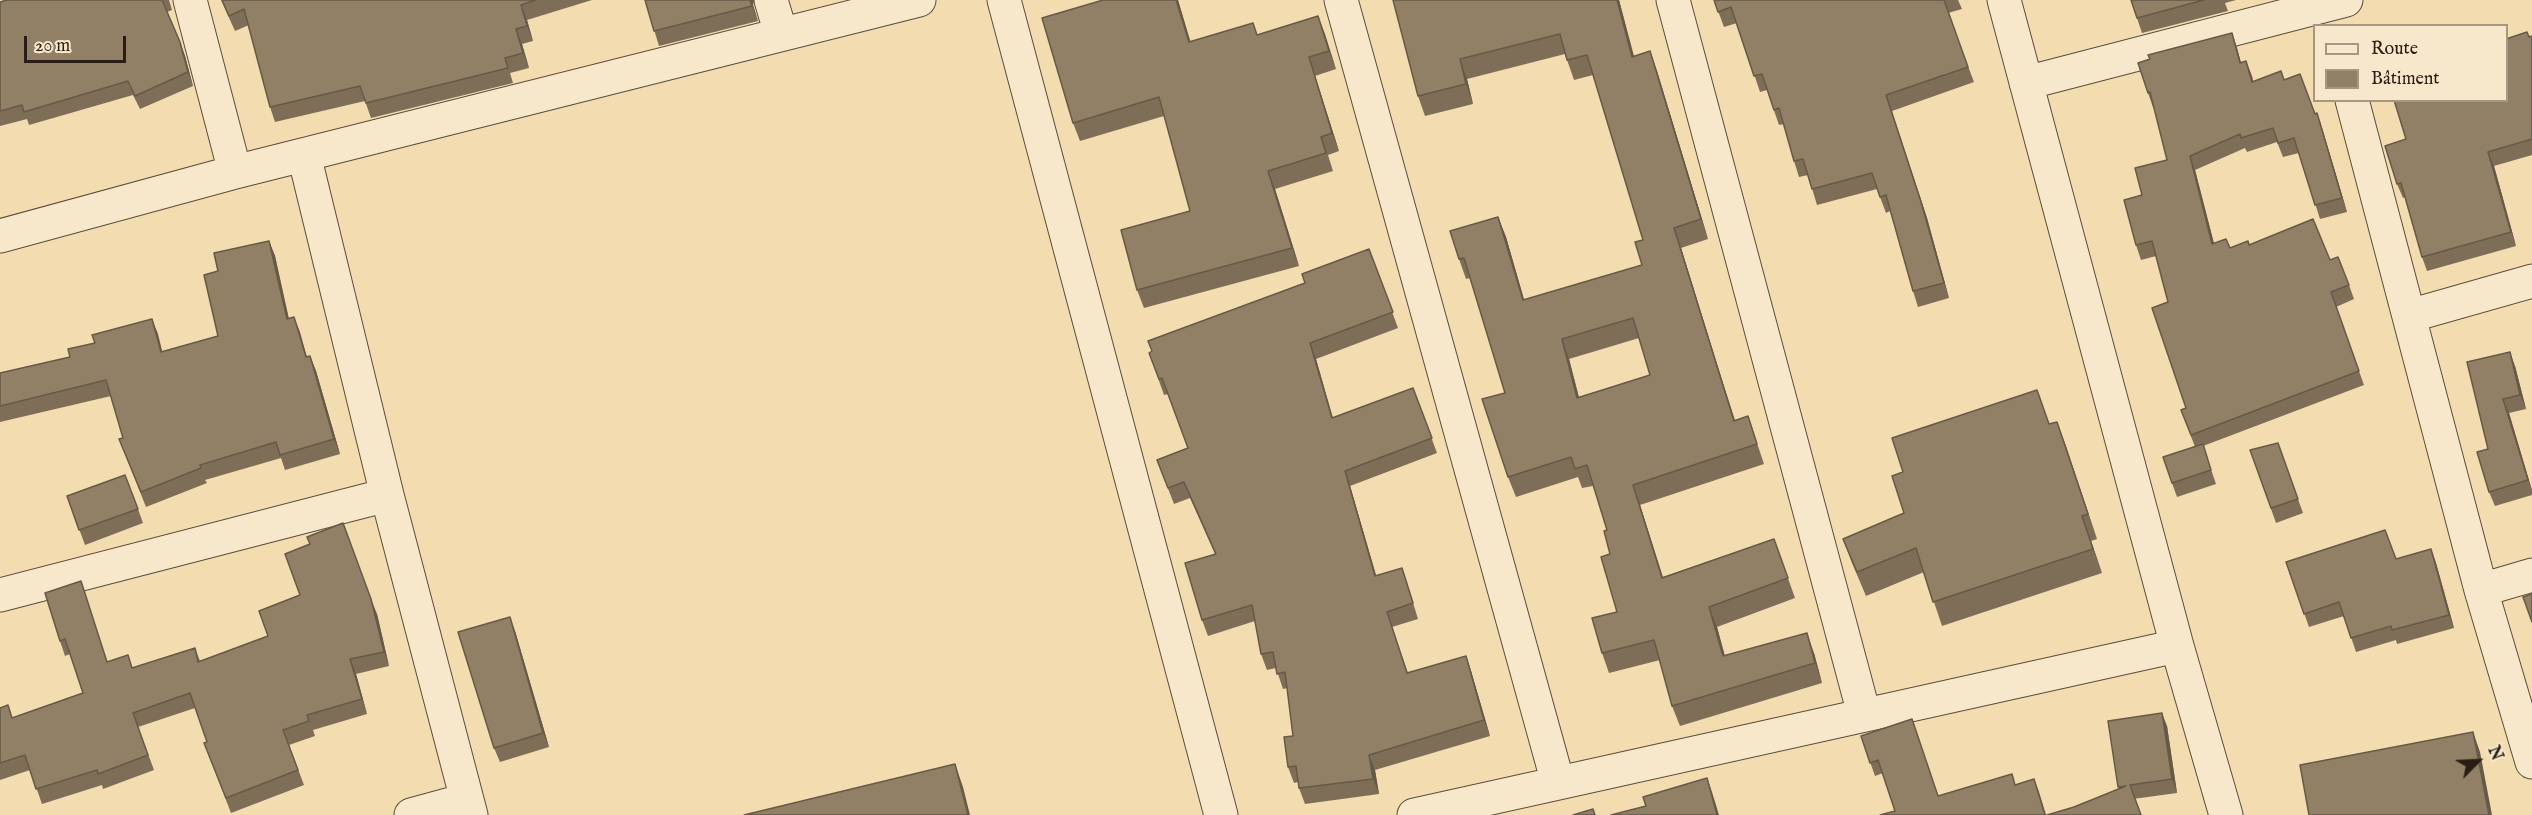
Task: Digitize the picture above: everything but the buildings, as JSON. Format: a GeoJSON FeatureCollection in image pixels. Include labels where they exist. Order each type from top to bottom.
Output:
{"type":"FeatureCollection","features":[{"type":"Feature","properties":{"kind":"street"},"geometry":{"type":"LineString","coordinates":[[190,0],[235,172]]}},
{"type":"Feature","properties":{"kind":"street"},"geometry":{"type":"LineString","coordinates":[[771,0],[781,34]]}},
{"type":"Feature","properties":{"kind":"street"},"geometry":{"type":"LineString","coordinates":[[0,237],[235,172],[919,0]]}},
{"type":"Feature","properties":{"kind":"street"},"geometry":{"type":"LineString","coordinates":[[1004,0],[1221,815]]}},
{"type":"Feature","properties":{"kind":"street"},"geometry":{"type":"LineString","coordinates":[[1341,0],[1558,783]]}},
{"type":"Feature","properties":{"kind":"street"},"geometry":{"type":"LineString","coordinates":[[1672,0],[1864,714]]}},
{"type":"Feature","properties":{"kind":"street"},"geometry":{"type":"LineString","coordinates":[[2004,0],[2177,646],[2226,815]]}},
{"type":"Feature","properties":{"kind":"street"},"geometry":{"type":"LineString","coordinates":[[2026,83],[2333,7]]}},
{"type":"Feature","properties":{"kind":"street"},"geometry":{"type":"LineString","coordinates":[[2353,102],[2481,590],[2532,762]]}},
{"type":"Feature","properties":{"kind":"street"},"geometry":{"type":"LineString","coordinates":[[304,155],[387,495],[469,807],[411,815]]}},
{"type":"Feature","properties":{"kind":"street"},"geometry":{"type":"LineString","coordinates":[[2409,316],[2532,281]]}},
{"type":"Feature","properties":{"kind":"street"},"geometry":{"type":"LineString","coordinates":[[0,595],[387,495]]}},
{"type":"Feature","properties":{"kind":"street"},"geometry":{"type":"LineString","coordinates":[[2481,590],[2532,575]]}},
{"type":"Feature","properties":{"kind":"street"},"geometry":{"type":"LineString","coordinates":[[1414,815],[2177,646]]}}]}
